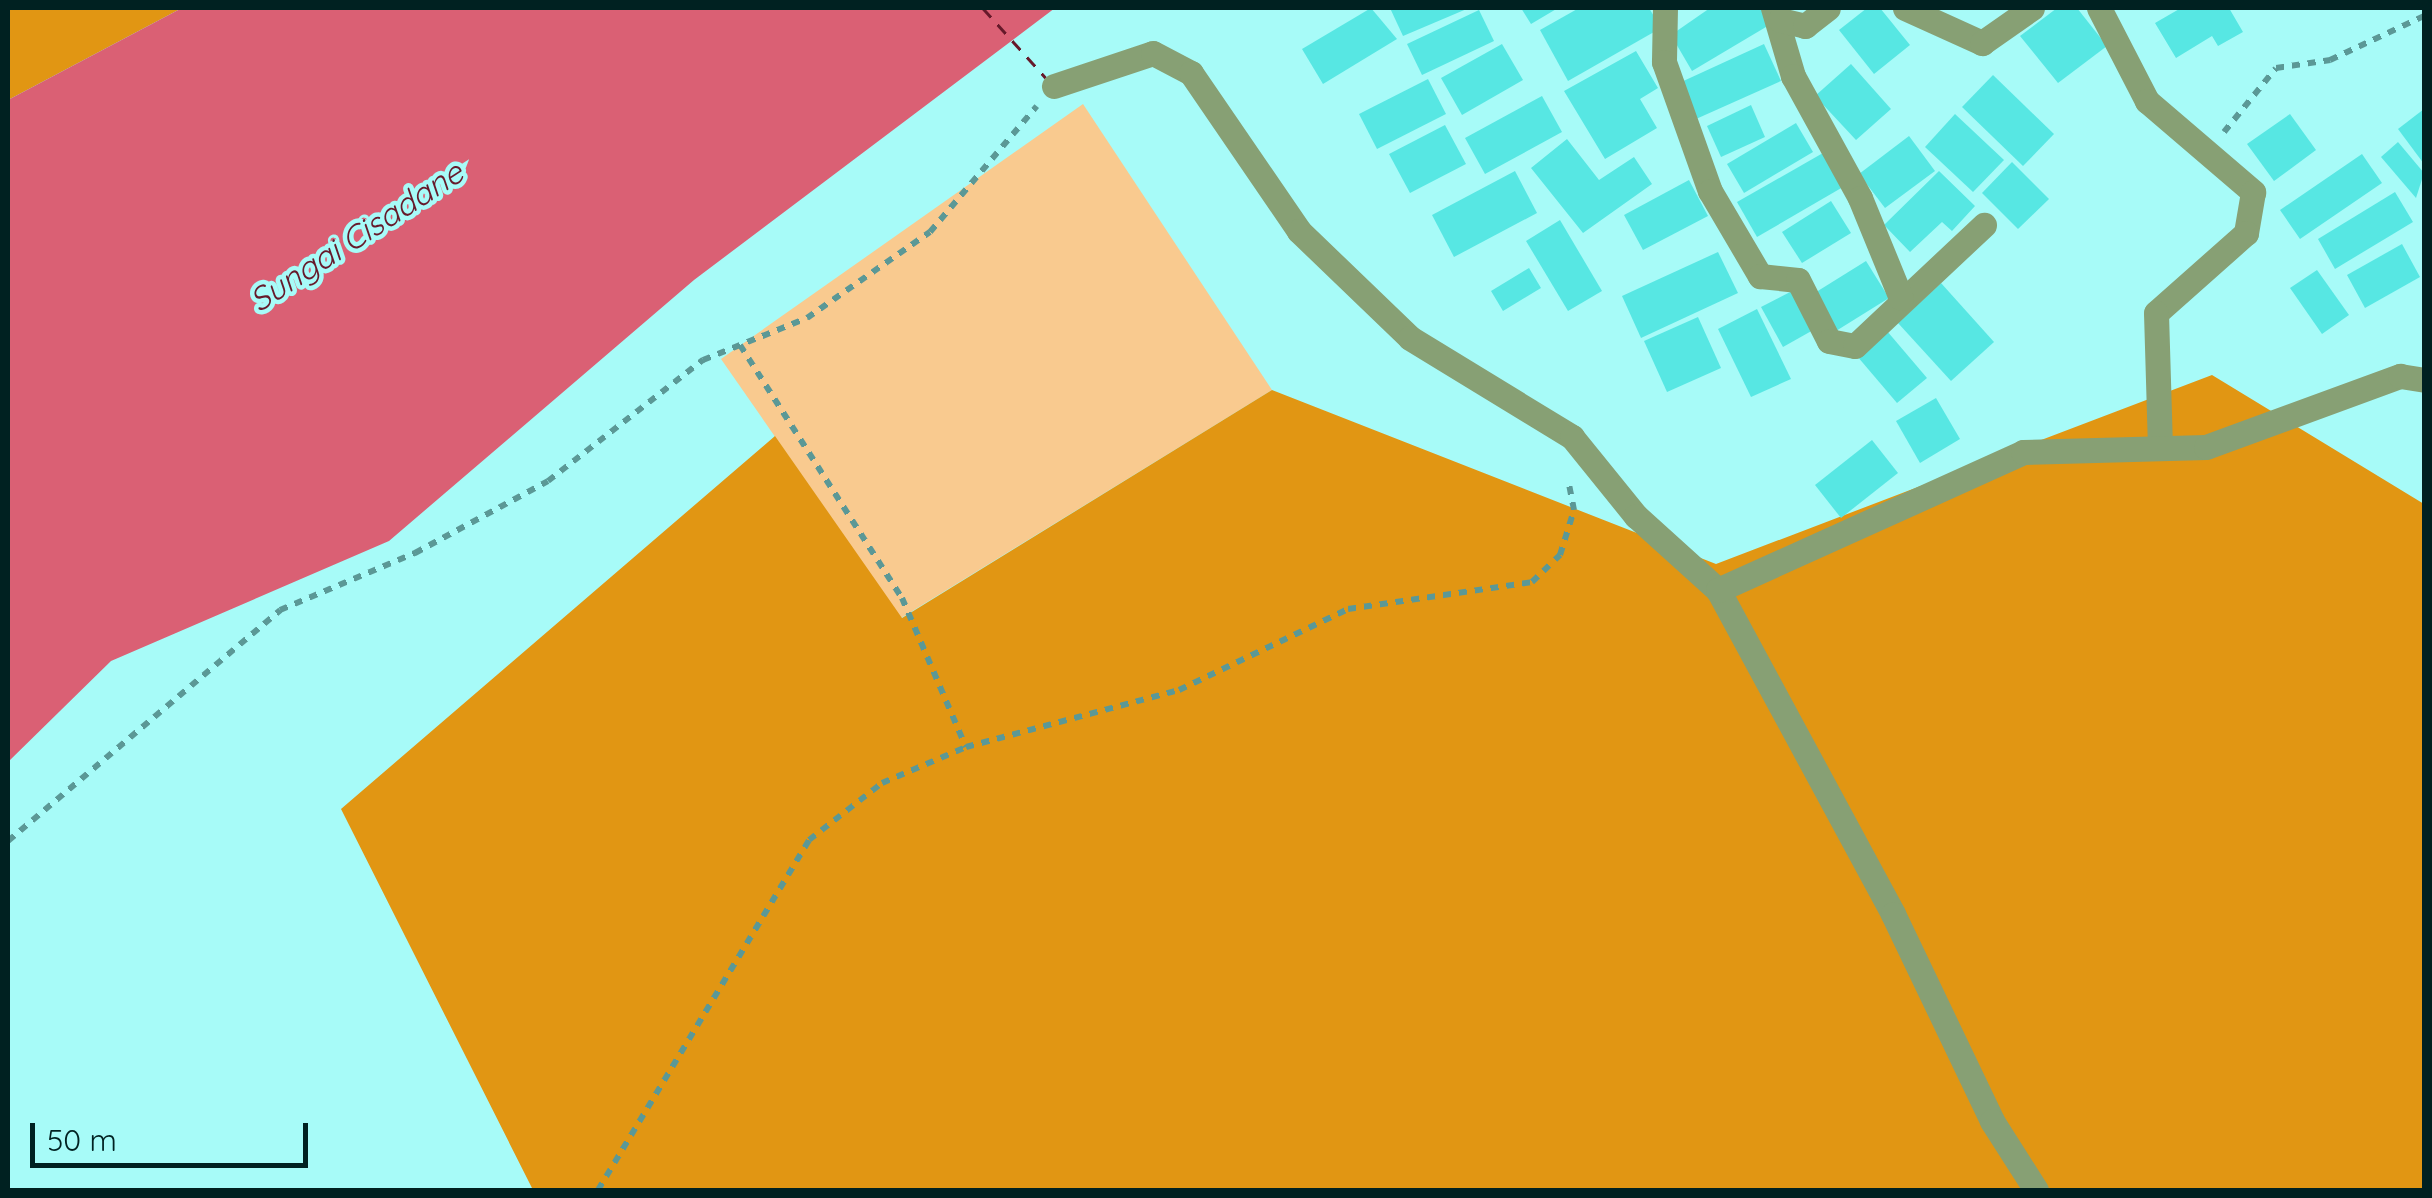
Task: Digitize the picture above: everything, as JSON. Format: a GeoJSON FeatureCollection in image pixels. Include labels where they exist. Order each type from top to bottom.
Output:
{"type":"FeatureCollection","features":[{"type":"Feature","properties":{"kind":"street"},"geometry":{"type":"LineString","coordinates":[[1665,8],[1664,62],[1684,126],[1760,276],[1798,280],[1829,341],[1855,346],[1901,298],[1984,225]]}},
{"type":"Feature","properties":{"kind":"street"},"geometry":{"type":"LineString","coordinates":[[1777,14],[1805,26],[1828,8]]}},
{"type":"Feature","properties":{"kind":"street"},"geometry":{"type":"LineString","coordinates":[[1905,8],[1982,44],[2032,8]]}},
{"type":"Feature","properties":{"kind":"street"},"geometry":{"type":"LineString","coordinates":[[2099,8],[2148,101],[2208,146],[2253,192],[2246,233],[2156,313],[2160,447]]}},
{"type":"Feature","properties":{"kind":"street"},"geometry":{"type":"LineString","coordinates":[[1777,14],[1793,76],[1860,198],[1901,298]]}},
{"type":"Feature","properties":{"kind":"street"},"geometry":{"type":"LineString","coordinates":[[1054,86],[1153,53],[1191,73],[1299,231],[1410,338],[1572,437],[1636,516],[1718,590],[2036,1190]]}},
{"type":"Feature","properties":{"kind":"street"},"geometry":{"type":"LineString","coordinates":[[1718,590],[2023,452],[2206,447],[2400,376],[2424,380]]}},
{"type":"Feature","properties":{"kind":"path"},"geometry":{"type":"LineString","coordinates":[[2208,146],[2254,103],[2276,68],[2330,60],[2424,16]]}},
{"type":"Feature","properties":{"kind":"path"},"geometry":{"type":"LineString","coordinates":[[8,841],[280,610],[415,553],[548,481],[704,360],[807,318],[930,232],[1054,86]]}},
{"type":"Feature","properties":{"kind":"path"},"geometry":{"type":"LineString","coordinates":[[740,345],[902,598],[966,746]]}},
{"type":"Feature","properties":{"kind":"path"},"geometry":{"type":"LineString","coordinates":[[598,1190],[809,840],[882,783],[966,746],[1179,690],[1348,609],[1532,582],[1560,555],[1574,510],[1567,470]]}},
{"type":"Feature","properties":{"kind":"shaded area"},"geometry":{"type":"Polygon","coordinates":[[[8,8],[182,8],[8,100],[8,8]]]}},
{"type":"Feature","properties":{"kind":"shaded area"},"geometry":{"type":"Polygon","coordinates":[[[1083,104],[1272,390],[901,618],[721,359],[1083,104]]]}},
{"type":"Feature","properties":{"kind":"shaded area"},"geometry":{"type":"Polygon","coordinates":[[[2212,375],[2424,504],[2424,1190],[533,1190],[341,809],[775,436],[902,618],[1272,390],[1716,564],[2212,375]]]}},
{"type":"Feature","properties":{"kind":"water","name":"Sungai Cisadane"},"geometry":{"type":"Polygon","coordinates":[[[182,8],[1055,8],[694,280],[389,541],[111,661],[8,762],[8,100],[182,8]]]}},
{"type":"Feature","properties":{"kind":"building"},"geometry":{"type":"Polygon","coordinates":[[[1371,8],[1397,39],[1323,84],[1302,49],[1371,8]]]}},
{"type":"Feature","properties":{"kind":"building"},"geometry":{"type":"Polygon","coordinates":[[[1390,8],[1469,8],[1403,36],[1390,8]]]}},
{"type":"Feature","properties":{"kind":"building"},"geometry":{"type":"Polygon","coordinates":[[[1521,8],[1558,8],[1531,24],[1521,8]]]}},
{"type":"Feature","properties":{"kind":"building"},"geometry":{"type":"Polygon","coordinates":[[[1579,8],[1649,8],[1661,28],[1568,81],[1540,30],[1579,8]]]}},
{"type":"Feature","properties":{"kind":"building"},"geometry":{"type":"Polygon","coordinates":[[[1710,8],[1761,8],[1771,24],[1692,71],[1671,35],[1710,8]]]}},
{"type":"Feature","properties":{"kind":"building"},"geometry":{"type":"Polygon","coordinates":[[[1867,8],[1880,8],[1910,45],[1874,74],[1839,30],[1867,8]]]}},
{"type":"Feature","properties":{"kind":"building"},"geometry":{"type":"Polygon","coordinates":[[[2057,8],[2077,8],[2107,46],[2058,83],[2020,36],[2057,8]]]}},
{"type":"Feature","properties":{"kind":"building"},"geometry":{"type":"Polygon","coordinates":[[[2181,8],[2229,8],[2243,32],[2218,46],[2212,36],[2176,58],[2155,23],[2181,8]]]}},
{"type":"Feature","properties":{"kind":"building"},"geometry":{"type":"Polygon","coordinates":[[[1479,10],[1494,41],[1422,75],[1407,44],[1479,10]]]}},
{"type":"Feature","properties":{"kind":"building"},"geometry":{"type":"Polygon","coordinates":[[[1502,44],[1523,80],[1462,115],[1441,78],[1502,44]]]}},
{"type":"Feature","properties":{"kind":"building"},"geometry":{"type":"Polygon","coordinates":[[[1764,44],[1781,81],[1696,119],[1679,83],[1764,44]]]}},
{"type":"Feature","properties":{"kind":"building"},"geometry":{"type":"Polygon","coordinates":[[[1636,51],[1658,88],[1640,99],[1657,128],[1605,159],[1564,91],[1636,51]]]}},
{"type":"Feature","properties":{"kind":"building"},"geometry":{"type":"Polygon","coordinates":[[[1851,64],[1891,109],[1856,140],[1815,96],[1851,64]]]}},
{"type":"Feature","properties":{"kind":"building"},"geometry":{"type":"Polygon","coordinates":[[[1993,75],[2054,134],[2023,166],[1962,107],[1993,75]]]}},
{"type":"Feature","properties":{"kind":"building"},"geometry":{"type":"Polygon","coordinates":[[[1428,79],[1446,114],[1377,149],[1359,114],[1428,79]]]}},
{"type":"Feature","properties":{"kind":"building"},"geometry":{"type":"Polygon","coordinates":[[[1542,96],[1562,132],[1485,174],[1465,138],[1542,96]]]}},
{"type":"Feature","properties":{"kind":"building"},"geometry":{"type":"Polygon","coordinates":[[[1751,105],[1765,137],[1721,157],[1707,126],[1751,105]]]}},
{"type":"Feature","properties":{"kind":"building"},"geometry":{"type":"Polygon","coordinates":[[[2424,109],[2424,164],[2398,129],[2424,109]]]}},
{"type":"Feature","properties":{"kind":"building"},"geometry":{"type":"Polygon","coordinates":[[[1955,114],[2004,160],[1973,192],[1925,147],[1955,114]]]}},
{"type":"Feature","properties":{"kind":"building"},"geometry":{"type":"Polygon","coordinates":[[[2290,114],[2316,150],[2274,181],[2247,144],[2290,114]]]}},
{"type":"Feature","properties":{"kind":"building"},"geometry":{"type":"Polygon","coordinates":[[[1796,123],[1813,152],[1744,193],[1727,164],[1796,123]]]}},
{"type":"Feature","properties":{"kind":"building"},"geometry":{"type":"Polygon","coordinates":[[[1445,125],[1466,164],[1410,193],[1389,154],[1445,125]]]}},
{"type":"Feature","properties":{"kind":"building"},"geometry":{"type":"Polygon","coordinates":[[[1909,136],[1935,171],[1885,208],[1859,174],[1909,136]]]}},
{"type":"Feature","properties":{"kind":"building"},"geometry":{"type":"Polygon","coordinates":[[[1567,139],[1599,180],[1634,157],[1652,184],[1583,233],[1531,168],[1567,139]]]}},
{"type":"Feature","properties":{"kind":"building"},"geometry":{"type":"Polygon","coordinates":[[[2398,142],[2424,173],[2416,198],[2381,157],[2398,142]]]}},
{"type":"Feature","properties":{"kind":"building"},"geometry":{"type":"Polygon","coordinates":[[[1823,153],[1843,187],[1757,237],[1737,202],[1823,153]]]}},
{"type":"Feature","properties":{"kind":"building"},"geometry":{"type":"Polygon","coordinates":[[[2362,154],[2382,183],[2300,239],[2280,210],[2362,154]]]}},
{"type":"Feature","properties":{"kind":"building"},"geometry":{"type":"Polygon","coordinates":[[[2012,162],[2049,199],[2018,229],[1982,193],[2012,162]]]}},
{"type":"Feature","properties":{"kind":"building"},"geometry":{"type":"Polygon","coordinates":[[[1515,171],[1537,213],[1454,257],[1432,215],[1515,171]]]}},
{"type":"Feature","properties":{"kind":"building"},"geometry":{"type":"Polygon","coordinates":[[[1939,171],[1975,206],[1952,231],[1942,222],[1910,252],[1884,225],[1939,171]]]}},
{"type":"Feature","properties":{"kind":"building"},"geometry":{"type":"Polygon","coordinates":[[[1689,180],[1708,216],[1643,250],[1624,215],[1689,180]]]}},
{"type":"Feature","properties":{"kind":"building"},"geometry":{"type":"Polygon","coordinates":[[[2395,192],[2413,222],[2335,269],[2318,239],[2395,192]]]}},
{"type":"Feature","properties":{"kind":"building"},"geometry":{"type":"Polygon","coordinates":[[[1831,201],[1851,233],[1802,263],[1782,232],[1831,201]]]}},
{"type":"Feature","properties":{"kind":"building"},"geometry":{"type":"Polygon","coordinates":[[[1560,220],[1602,291],[1568,311],[1526,241],[1560,220]]]}},
{"type":"Feature","properties":{"kind":"building"},"geometry":{"type":"Polygon","coordinates":[[[2402,244],[2420,277],[2365,308],[2347,275],[2402,244]]]}},
{"type":"Feature","properties":{"kind":"building"},"geometry":{"type":"Polygon","coordinates":[[[1718,252],[1738,293],[1641,338],[1622,296],[1718,252]]]}},
{"type":"Feature","properties":{"kind":"building"},"geometry":{"type":"Polygon","coordinates":[[[1866,261],[1889,298],[1836,331],[1813,294],[1866,261]]]}},
{"type":"Feature","properties":{"kind":"building"},"geometry":{"type":"Polygon","coordinates":[[[1529,268],[1541,288],[1503,311],[1491,291],[1529,268]]]}},
{"type":"Feature","properties":{"kind":"building"},"geometry":{"type":"Polygon","coordinates":[[[2317,270],[2349,315],[2322,334],[2290,288],[2317,270]]]}},
{"type":"Feature","properties":{"kind":"building"},"geometry":{"type":"Polygon","coordinates":[[[1941,283],[1994,342],[1951,381],[1898,323],[1941,283]]]}},
{"type":"Feature","properties":{"kind":"building"},"geometry":{"type":"Polygon","coordinates":[[[1794,290],[1815,329],[1783,347],[1761,307],[1794,290]]]}},
{"type":"Feature","properties":{"kind":"building"},"geometry":{"type":"Polygon","coordinates":[[[1757,309],[1791,379],[1751,397],[1718,329],[1757,309]]]}},
{"type":"Feature","properties":{"kind":"building"},"geometry":{"type":"Polygon","coordinates":[[[1698,317],[1721,368],[1667,392],[1644,341],[1698,317]]]}},
{"type":"Feature","properties":{"kind":"building"},"geometry":{"type":"Polygon","coordinates":[[[1887,331],[1927,378],[1897,403],[1857,356],[1887,331]]]}},
{"type":"Feature","properties":{"kind":"building"},"geometry":{"type":"Polygon","coordinates":[[[1936,398],[1960,439],[1920,463],[1896,421],[1936,398]]]}},
{"type":"Feature","properties":{"kind":"building"},"geometry":{"type":"Polygon","coordinates":[[[1872,440],[1898,473],[1841,518],[1815,485],[1872,440]]]}},
{"type":"Feature","properties":{"kind":"ferry route"},"geometry":{"type":"LineString","coordinates":[[983,8],[1046,78]]}}]}
